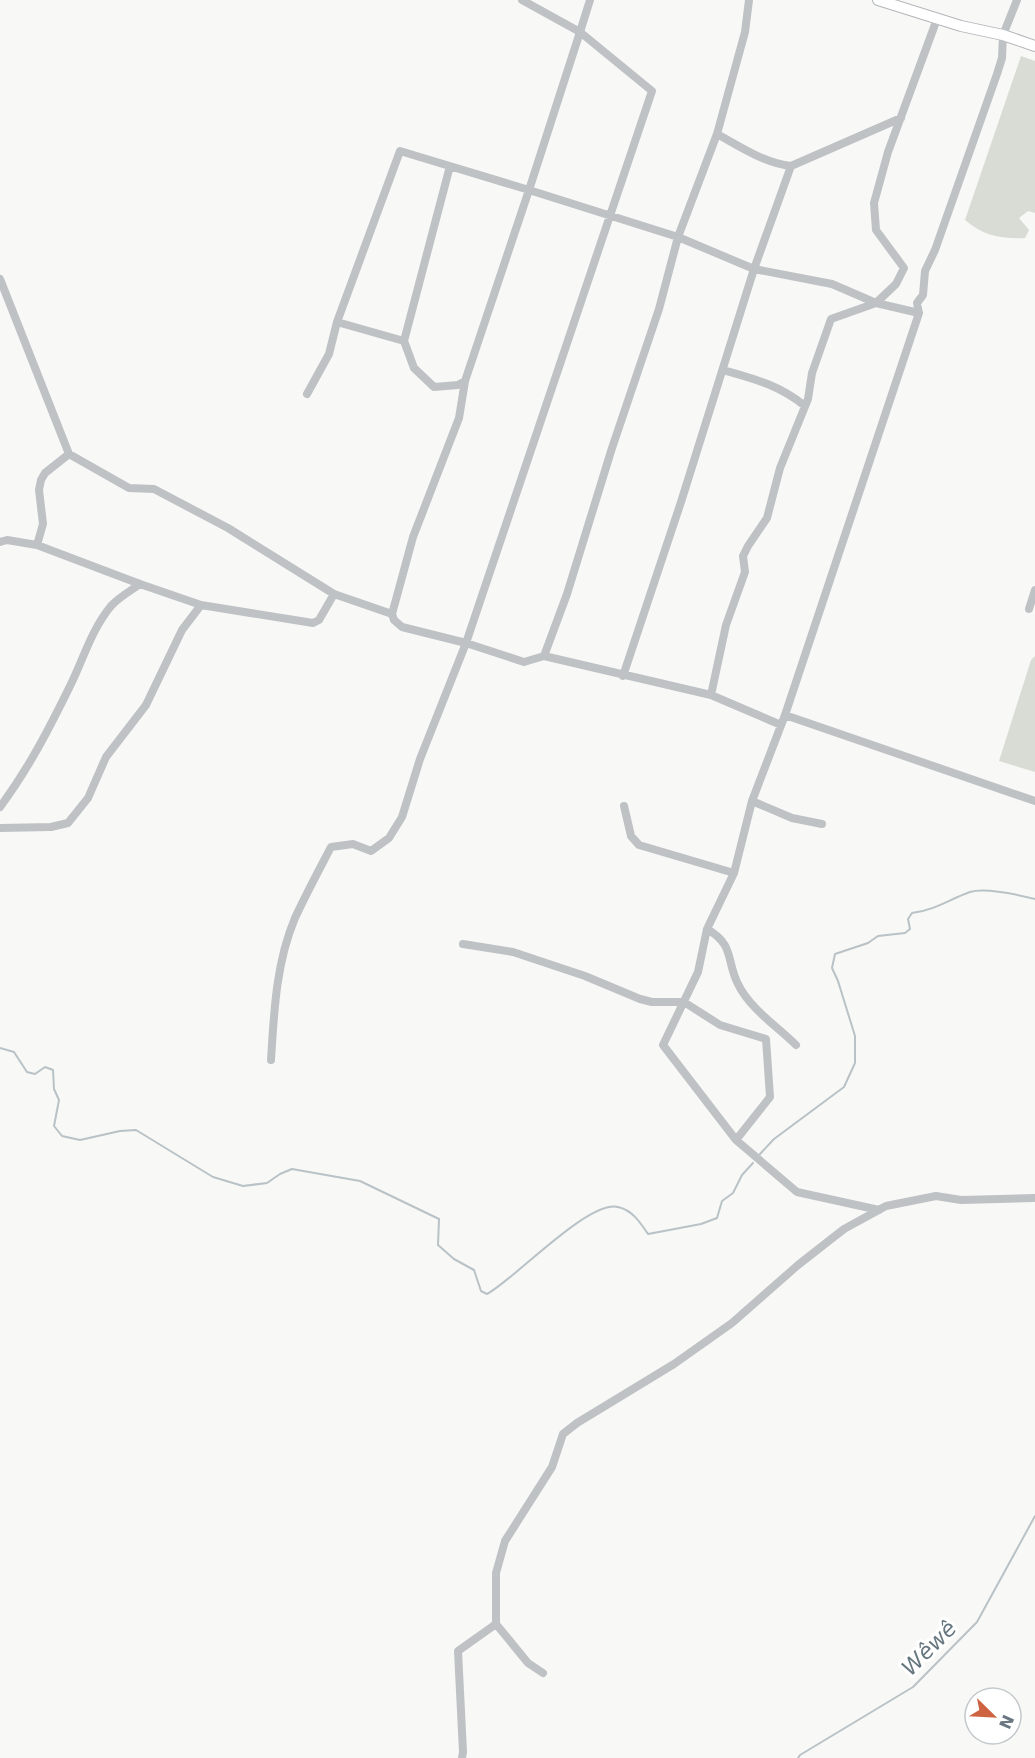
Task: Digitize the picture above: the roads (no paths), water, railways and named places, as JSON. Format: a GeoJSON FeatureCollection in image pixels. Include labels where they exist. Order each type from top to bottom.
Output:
{"type":"FeatureCollection","features":[{"type":"Feature","properties":{"kind":"main road"},"geometry":{"type":"LineString","coordinates":[[878,0],[960,27],[1003,35],[1035,46]]}},
{"type":"Feature","properties":{"kind":"street"},"geometry":{"type":"LineString","coordinates":[[271,1060],[277,981],[294,920],[331,847],[353,844],[371,851],[389,838],[402,817],[420,759],[466,643],[652,91],[580,32],[522,0]]}},
{"type":"Feature","properties":{"kind":"street"},"geometry":{"type":"LineString","coordinates":[[590,0],[530,190],[465,381],[459,418],[413,537],[392,614],[394,620],[402,627],[466,643],[524,662],[544,656],[711,695],[781,725]]}},
{"type":"Feature","properties":{"kind":"street"},"geometry":{"type":"LineString","coordinates":[[544,656],[567,594],[612,448],[659,309],[678,237],[717,134],[745,32],[749,0]]}},
{"type":"Feature","properties":{"kind":"street"},"geometry":{"type":"LineString","coordinates":[[879,1210],[797,1192],[736,1140],[663,1045],[698,972],[707,929],[734,873],[752,801],[781,725],[919,313],[917,303],[923,295],[925,271],[935,250],[997,74],[1002,58],[1003,35],[1017,0]]}},
{"type":"Feature","properties":{"kind":"street"},"geometry":{"type":"LineString","coordinates":[[711,695],[726,625],[745,572],[743,556],[767,518],[780,468],[810,392],[812,373],[831,319],[876,303],[896,284],[904,268],[876,230],[874,203],[888,152],[937,19]]}},
{"type":"Feature","properties":{"kind":"street"},"geometry":{"type":"LineString","coordinates":[[717,134],[753,153],[784,166],[791,166],[901,118]]}},
{"type":"Feature","properties":{"kind":"street"},"geometry":{"type":"LineString","coordinates":[[308,394],[329,354],[337,322],[400,151],[678,237],[754,269],[832,284],[876,303],[919,313]]}},
{"type":"Feature","properties":{"kind":"street"},"geometry":{"type":"LineString","coordinates":[[450,166],[404,341],[414,368],[434,387],[458,385],[465,381]]}},
{"type":"Feature","properties":{"kind":"street"},"geometry":{"type":"LineString","coordinates":[[622,676],[681,502],[754,269],[791,166]]}},
{"type":"Feature","properties":{"kind":"street"},"geometry":{"type":"LineString","coordinates":[[0,279],[69,454],[129,488],[154,489],[228,528],[334,594],[392,614]]}},
{"type":"Feature","properties":{"kind":"street"},"geometry":{"type":"LineString","coordinates":[[337,322],[404,341]]}},
{"type":"Feature","properties":{"kind":"street"},"geometry":{"type":"LineString","coordinates":[[723,370],[768,382],[792,395],[805,406]]}},
{"type":"Feature","properties":{"kind":"street"},"geometry":{"type":"LineString","coordinates":[[37,545],[43,524],[39,490],[41,480],[45,473],[69,454]]}},
{"type":"Feature","properties":{"kind":"street"},"geometry":{"type":"LineString","coordinates":[[0,542],[7,540],[37,545],[201,605],[313,623],[319,620],[334,594]]}},
{"type":"Feature","properties":{"kind":"street"},"geometry":{"type":"LineString","coordinates":[[0,807],[37,751],[98,624],[113,604],[140,584]]}},
{"type":"Feature","properties":{"kind":"street"},"geometry":{"type":"LineString","coordinates":[[1029,609],[1035,590]]}},
{"type":"Feature","properties":{"kind":"street"},"geometry":{"type":"LineString","coordinates":[[0,828],[68,823],[88,798],[106,757],[146,705],[182,630],[201,605]]}},
{"type":"Feature","properties":{"kind":"street"},"geometry":{"type":"LineString","coordinates":[[784,715],[1035,801]]}},
{"type":"Feature","properties":{"kind":"street"},"geometry":{"type":"LineString","coordinates":[[752,801],[792,818],[822,824]]}},
{"type":"Feature","properties":{"kind":"street"},"geometry":{"type":"LineString","coordinates":[[624,806],[631,836],[639,844],[734,873]]}},
{"type":"Feature","properties":{"kind":"street"},"geometry":{"type":"LineString","coordinates":[[707,929],[726,944],[738,984],[754,1006],[796,1045]]}},
{"type":"Feature","properties":{"kind":"street"},"geometry":{"type":"LineString","coordinates":[[464,944],[513,952],[585,976],[640,999],[652,1002],[684,1002],[720,1025],[766,1039],[770,1097],[736,1140]]}},
{"type":"Feature","properties":{"kind":"street"},"geometry":{"type":"LineString","coordinates":[[543,1673],[528,1663],[496,1624],[496,1572],[505,1541],[552,1467],[563,1434],[577,1423],[674,1364],[732,1323],[798,1265],[844,1229],[886,1206],[936,1196],[961,1200],[1035,1198]]}},
{"type":"Feature","properties":{"kind":"street"},"geometry":{"type":"LineString","coordinates":[[462,1758],[458,1651],[496,1624]]}},
{"type":"Feature","properties":{"kind":"waterway"},"geometry":{"type":"LineString","coordinates":[[760,1154],[774,1139],[844,1087],[855,1063],[855,1036],[832,968],[835,954],[868,943],[878,936],[905,933],[910,929],[908,919],[912,913],[934,907],[970,892],[993,891],[1035,899]]}},
{"type":"Feature","properties":{"kind":"waterway"},"geometry":{"type":"LineString","coordinates":[[0,1048],[14,1052],[27,1072],[35,1074],[45,1067],[53,1070],[54,1089],[59,1100],[54,1126],[62,1136],[80,1140],[120,1131],[136,1130],[213,1177],[243,1186],[267,1183],[292,1169],[360,1181],[439,1219],[438,1245],[454,1259],[474,1270],[481,1291],[487,1294],[571,1227],[605,1208],[618,1207],[632,1214],[648,1234],[701,1224],[717,1218],[722,1201],[733,1193],[742,1175],[753,1163]]}},
{"type":"Feature","properties":{"kind":"waterway","name":"Wêwê"},"geometry":{"type":"LineString","coordinates":[[798,1758],[913,1687],[977,1622],[1035,1516]]}}]}
